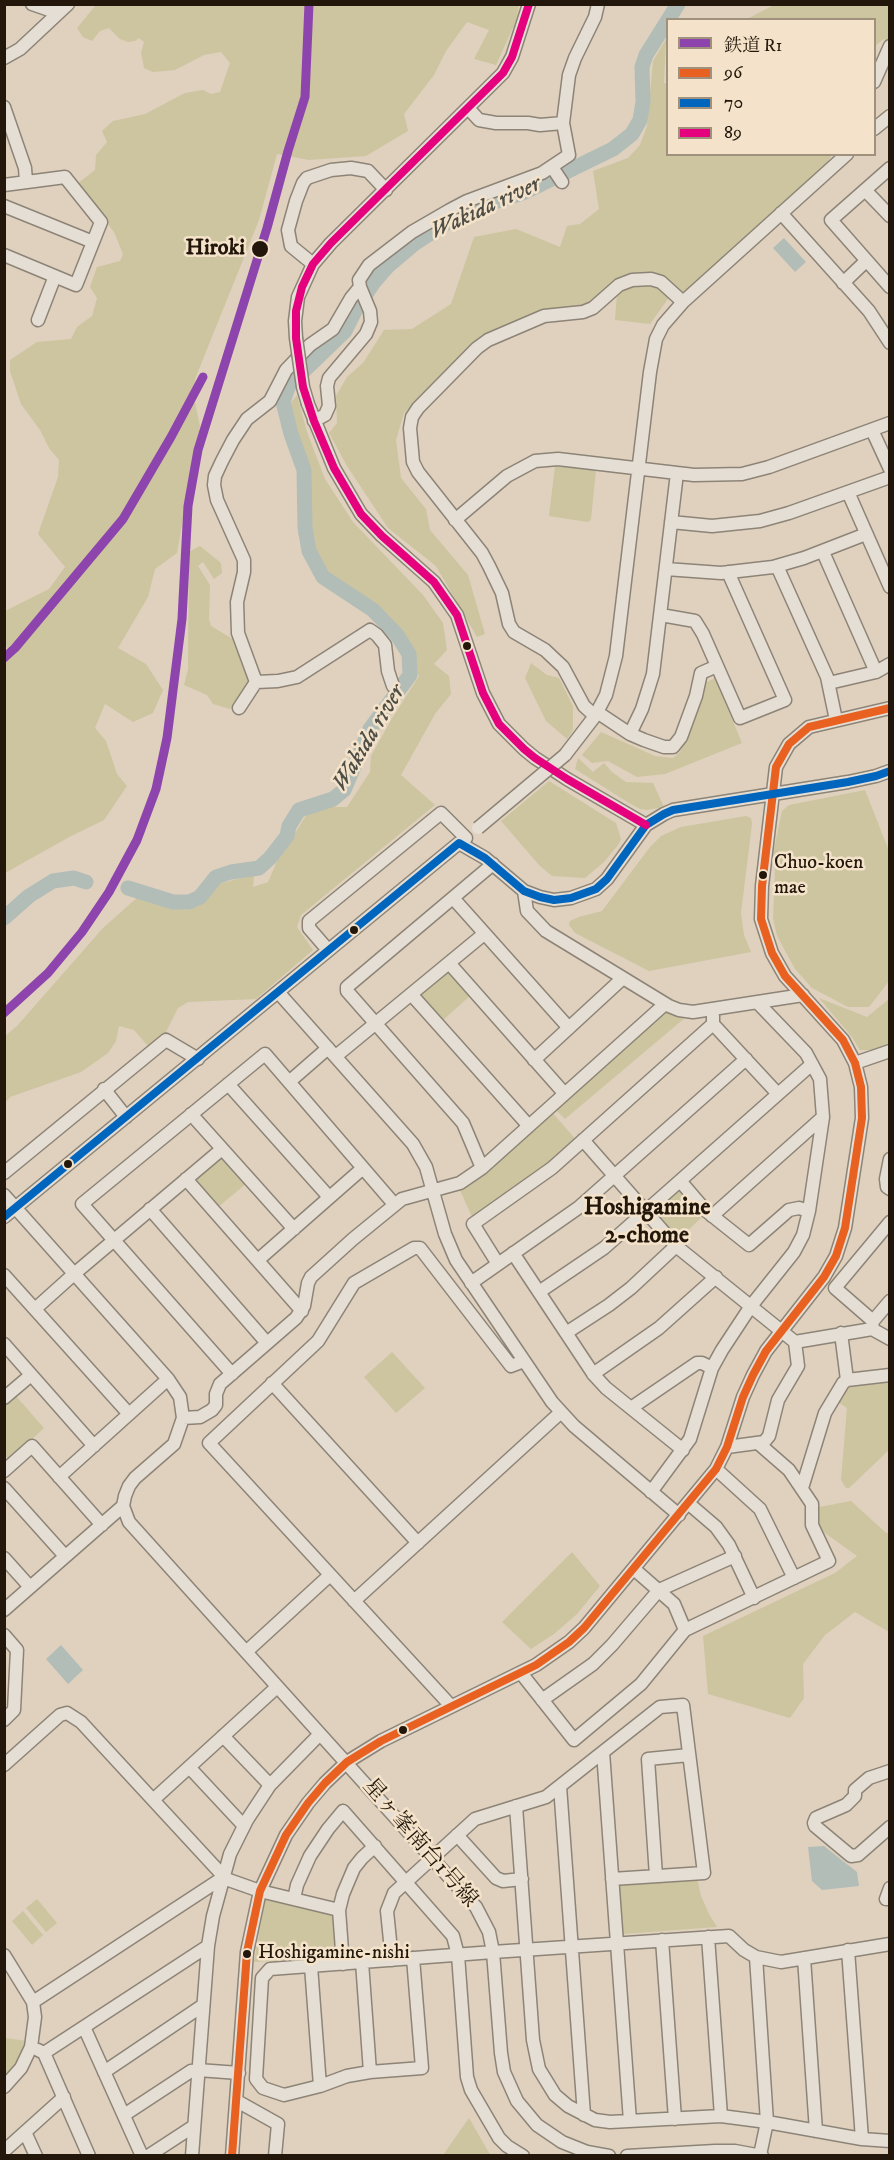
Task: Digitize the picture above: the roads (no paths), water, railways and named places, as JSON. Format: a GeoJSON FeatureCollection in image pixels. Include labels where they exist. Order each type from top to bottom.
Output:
{"type":"FeatureCollection","features":[{"type":"Feature","properties":{"kind":"street"},"geometry":{"type":"LineString","coordinates":[[32,4],[58,13]]}},
{"type":"Feature","properties":{"kind":"street"},"geometry":{"type":"LineString","coordinates":[[4,58],[20,49],[68,4]]}},
{"type":"Feature","properties":{"kind":"street"},"geometry":{"type":"LineString","coordinates":[[529,4],[508,65],[497,80],[331,243],[313,264],[298,297],[295,321],[296,338],[303,387],[314,421],[334,468],[361,514],[382,536],[425,573],[449,603],[462,629],[483,693],[505,730],[534,758],[646,825]]}},
{"type":"Feature","properties":{"kind":"street"},"geometry":{"type":"LineString","coordinates":[[314,421],[325,415],[329,406],[327,386],[329,378],[366,334],[372,316],[359,280],[369,265],[412,232],[467,201],[521,182],[552,167],[569,155],[563,123],[569,75],[595,17],[598,4]]}},
{"type":"Feature","properties":{"kind":"street"},"geometry":{"type":"LineString","coordinates":[[4,44],[20,49]]}},
{"type":"Feature","properties":{"kind":"street"},"geometry":{"type":"LineString","coordinates":[[876,78],[890,46]]}},
{"type":"Feature","properties":{"kind":"street"},"geometry":{"type":"LineString","coordinates":[[4,107],[25,168],[26,182]]}},
{"type":"Feature","properties":{"kind":"street"},"geometry":{"type":"LineString","coordinates":[[468,108],[479,120],[495,123],[540,125],[563,123]]}},
{"type":"Feature","properties":{"kind":"street"},"geometry":{"type":"LineString","coordinates":[[4,1217],[565,755],[596,714],[606,695],[616,656],[656,339],[663,325],[683,302],[844,156]]}},
{"type":"Feature","properties":{"kind":"street"},"geometry":{"type":"LineString","coordinates":[[552,167],[562,182]]}},
{"type":"Feature","properties":{"kind":"street"},"geometry":{"type":"LineString","coordinates":[[313,264],[297,252],[289,241],[288,230],[303,183],[308,178],[331,170],[351,168],[368,171],[386,190]]}},
{"type":"Feature","properties":{"kind":"street"},"geometry":{"type":"LineString","coordinates":[[890,168],[831,220],[890,287]]}},
{"type":"Feature","properties":{"kind":"street"},"geometry":{"type":"LineString","coordinates":[[4,185],[65,177],[101,222],[76,285],[4,255]]}},
{"type":"Feature","properties":{"kind":"street"},"geometry":{"type":"LineString","coordinates":[[865,190],[890,216]]}},
{"type":"Feature","properties":{"kind":"street"},"geometry":{"type":"LineString","coordinates":[[4,206],[93,242]]}},
{"type":"Feature","properties":{"kind":"street"},"geometry":{"type":"LineString","coordinates":[[781,213],[876,321],[890,343]]}},
{"type":"Feature","properties":{"kind":"street"},"geometry":{"type":"LineString","coordinates":[[843,283],[866,261]]}},
{"type":"Feature","properties":{"kind":"street"},"geometry":{"type":"LineString","coordinates":[[38,320],[55,276]]}},
{"type":"Feature","properties":{"kind":"street"},"geometry":{"type":"LineString","coordinates":[[683,302],[661,282],[651,279],[632,280],[619,285],[588,310],[544,316],[488,340],[477,348],[418,408],[412,417],[410,428],[412,462],[482,553],[497,580],[506,615],[514,632],[545,650],[563,667],[584,706],[630,734],[664,747],[676,745],[696,696],[701,673],[717,666]]}},
{"type":"Feature","properties":{"kind":"street"},"geometry":{"type":"LineString","coordinates":[[256,682],[238,633],[237,602],[244,572],[244,560],[217,500],[213,485],[214,476],[247,419],[270,401],[286,370],[310,345],[333,328],[360,287]]}},
{"type":"Feature","properties":{"kind":"street"},"geometry":{"type":"LineString","coordinates":[[455,520],[507,476],[535,461],[558,459],[713,476],[755,472],[890,423]]}},
{"type":"Feature","properties":{"kind":"street"},"geometry":{"type":"LineString","coordinates":[[872,429],[890,469]]}},
{"type":"Feature","properties":{"kind":"street"},"geometry":{"type":"LineString","coordinates":[[630,734],[650,685],[661,615],[677,473]]}},
{"type":"Feature","properties":{"kind":"street"},"geometry":{"type":"LineString","coordinates":[[671,522],[712,526],[744,524],[789,513],[890,477]]}},
{"type":"Feature","properties":{"kind":"street"},"geometry":{"type":"LineString","coordinates":[[848,492],[890,587]]}},
{"type":"Feature","properties":{"kind":"street"},"geometry":{"type":"LineString","coordinates":[[666,569],[696,573],[777,566],[823,552],[866,534]]}},
{"type":"Feature","properties":{"kind":"street"},"geometry":{"type":"LineString","coordinates":[[823,552],[876,672]]}},
{"type":"Feature","properties":{"kind":"street"},"geometry":{"type":"LineString","coordinates":[[777,566],[829,683],[836,720]]}},
{"type":"Feature","properties":{"kind":"street"},"geometry":{"type":"LineString","coordinates":[[661,615],[695,621],[740,718],[784,700],[728,572]]}},
{"type":"Feature","properties":{"kind":"street"},"geometry":{"type":"LineString","coordinates":[[256,682],[297,677],[370,630],[385,645],[388,671],[393,686]]}},
{"type":"Feature","properties":{"kind":"street"},"geometry":{"type":"LineString","coordinates":[[829,683],[876,672],[890,664]]}},
{"type":"Feature","properties":{"kind":"street"},"geometry":{"type":"LineString","coordinates":[[238,708],[256,682]]}},
{"type":"Feature","properties":{"kind":"street"},"geometry":{"type":"LineString","coordinates":[[232,2156],[248,1952],[260,1891],[286,1835],[302,1811],[325,1783],[347,1762],[381,1741],[521,1673],[552,1654],[584,1629],[716,1469],[727,1448],[743,1397],[766,1351],[831,1265],[845,1228],[862,1118],[861,1087],[855,1063],[843,1040],[785,976],[772,953],[761,919],[771,796],[776,767],[789,744],[809,727],[890,708]]}},
{"type":"Feature","properties":{"kind":"street"},"geometry":{"type":"LineString","coordinates":[[328,950],[309,928],[309,921],[441,813],[463,841],[524,891],[554,900],[571,898],[596,889],[614,871],[646,825],[673,810],[866,779],[890,771]]}},
{"type":"Feature","properties":{"kind":"street"},"geometry":{"type":"LineString","coordinates":[[482,1168],[463,1123],[347,991],[346,987],[493,864]]}},
{"type":"Feature","properties":{"kind":"street"},"geometry":{"type":"LineString","coordinates":[[524,891],[527,911],[546,931],[665,1004],[684,1012],[803,995]]}},
{"type":"Feature","properties":{"kind":"street"},"geometry":{"type":"LineString","coordinates":[[453,898],[569,1028]]}},
{"type":"Feature","properties":{"kind":"street"},"geometry":{"type":"LineString","coordinates":[[289,1082],[376,1023],[484,934]]}},
{"type":"Feature","properties":{"kind":"street"},"geometry":{"type":"LineString","coordinates":[[448,963],[564,1093]]}},
{"type":"Feature","properties":{"kind":"street"},"geometry":{"type":"LineString","coordinates":[[534,1060],[623,978]]}},
{"type":"Feature","properties":{"kind":"street"},"geometry":{"type":"LineString","coordinates":[[278,992],[413,1144],[426,1167],[449,1246],[471,1283],[560,1413],[679,1515]]}},
{"type":"Feature","properties":{"kind":"street"},"geometry":{"type":"LineString","coordinates":[[411,994],[528,1125]]}},
{"type":"Feature","properties":{"kind":"street"},"geometry":{"type":"LineString","coordinates":[[651,1492],[690,1439],[712,1368],[730,1335],[794,1252],[803,1235],[809,1211],[823,1117],[820,1079],[806,1053],[757,1002]]}},
{"type":"Feature","properties":{"kind":"street"},"geometry":{"type":"LineString","coordinates":[[183,1418],[208,1414],[216,1405],[218,1388],[302,1311],[311,1277],[394,1204],[409,1196],[460,1183],[482,1168],[665,1004]]}},
{"type":"Feature","properties":{"kind":"street"},"geometry":{"type":"LineString","coordinates":[[712,1009],[713,1024],[778,1094]]}},
{"type":"Feature","properties":{"kind":"street"},"geometry":{"type":"LineString","coordinates":[[498,1264],[473,1224],[536,1181],[713,1024]]}},
{"type":"Feature","properties":{"kind":"street"},"geometry":{"type":"LineString","coordinates":[[4,1173],[165,1040],[198,1059]]}},
{"type":"Feature","properties":{"kind":"street"},"geometry":{"type":"LineString","coordinates":[[855,1063],[887,1052],[890,1066]]}},
{"type":"Feature","properties":{"kind":"street"},"geometry":{"type":"LineString","coordinates":[[232,1374],[82,1204],[264,1054],[394,1204]]}},
{"type":"Feature","properties":{"kind":"street"},"geometry":{"type":"LineString","coordinates":[[471,1283],[578,1208],[746,1059]]}},
{"type":"Feature","properties":{"kind":"street"},"geometry":{"type":"LineString","coordinates":[[539,1292],[604,1248],[812,1064]]}},
{"type":"Feature","properties":{"kind":"street"},"geometry":{"type":"LineString","coordinates":[[228,1084],[329,1197]]}},
{"type":"Feature","properties":{"kind":"street"},"geometry":{"type":"LineString","coordinates":[[104,1089],[126,1117]]}},
{"type":"Feature","properties":{"kind":"street"},"geometry":{"type":"LineString","coordinates":[[191,1114],[294,1229]]}},
{"type":"Feature","properties":{"kind":"street"},"geometry":{"type":"LineString","coordinates":[[712,1216],[823,1117]]}},
{"type":"Feature","properties":{"kind":"street"},"geometry":{"type":"LineString","coordinates":[[583,1140],[676,1246],[795,1342],[798,1366],[778,1400],[770,1436],[764,1442],[727,1448]]}},
{"type":"Feature","properties":{"kind":"street"},"geometry":{"type":"LineString","coordinates":[[35,1309],[222,1149]]}},
{"type":"Feature","properties":{"kind":"street"},"geometry":{"type":"LineString","coordinates":[[890,1159],[886,1179],[887,1187],[890,1189]]}},
{"type":"Feature","properties":{"kind":"street"},"geometry":{"type":"LineString","coordinates":[[258,1260],[363,1168]]}},
{"type":"Feature","properties":{"kind":"street"},"geometry":{"type":"LineString","coordinates":[[186,1179],[302,1311]]}},
{"type":"Feature","properties":{"kind":"street"},"geometry":{"type":"LineString","coordinates":[[681,1182],[712,1216],[749,1245],[789,1210],[799,1208],[809,1211]]}},
{"type":"Feature","properties":{"kind":"street"},"geometry":{"type":"LineString","coordinates":[[4,1195],[168,1379],[180,1397],[183,1418],[174,1444],[129,1486],[123,1506],[4,1610]]}},
{"type":"Feature","properties":{"kind":"street"},"geometry":{"type":"LineString","coordinates":[[150,1209],[267,1343]]}},
{"type":"Feature","properties":{"kind":"street"},"geometry":{"type":"LineString","coordinates":[[890,1222],[835,1288],[890,1339]]}},
{"type":"Feature","properties":{"kind":"street"},"geometry":{"type":"LineString","coordinates":[[566,1333],[631,1288],[676,1246]]}},
{"type":"Feature","properties":{"kind":"street"},"geometry":{"type":"LineString","coordinates":[[451,1706],[208,1443],[318,1341],[354,1283],[414,1248],[420,1248],[511,1366],[524,1361]]}},
{"type":"Feature","properties":{"kind":"street"},"geometry":{"type":"LineString","coordinates":[[513,1253],[593,1374],[606,1388],[683,1450]]}},
{"type":"Feature","properties":{"kind":"street"},"geometry":{"type":"LineString","coordinates":[[4,1275],[129,1414]]}},
{"type":"Feature","properties":{"kind":"street"},"geometry":{"type":"LineString","coordinates":[[593,1374],[660,1328],[716,1277]]}},
{"type":"Feature","properties":{"kind":"street"},"geometry":{"type":"LineString","coordinates":[[795,1342],[841,1334],[873,1325],[890,1301]]}},
{"type":"Feature","properties":{"kind":"street"},"geometry":{"type":"LineString","coordinates":[[802,1488],[825,1413],[847,1380],[841,1334]]}},
{"type":"Feature","properties":{"kind":"street"},"geometry":{"type":"LineString","coordinates":[[4,1344],[94,1446]]}},
{"type":"Feature","properties":{"kind":"street"},"geometry":{"type":"LineString","coordinates":[[632,1408],[697,1363],[702,1362],[712,1368]]}},
{"type":"Feature","properties":{"kind":"street"},"geometry":{"type":"LineString","coordinates":[[4,1398],[31,1375]]}},
{"type":"Feature","properties":{"kind":"street"},"geometry":{"type":"LineString","coordinates":[[847,1380],[890,1375]]}},
{"type":"Feature","properties":{"kind":"street"},"geometry":{"type":"LineString","coordinates":[[59,1477],[168,1379]]}},
{"type":"Feature","properties":{"kind":"street"},"geometry":{"type":"LineString","coordinates":[[272,1383],[418,1543]]}},
{"type":"Feature","properties":{"kind":"street"},"geometry":{"type":"LineString","coordinates":[[354,1601],[560,1413]]}},
{"type":"Feature","properties":{"kind":"street"},"geometry":{"type":"LineString","coordinates":[[521,1673],[574,1740],[641,1684],[685,1630],[829,1561],[812,1525],[812,1504],[789,1470],[758,1443]]}},
{"type":"Feature","properties":{"kind":"street"},"geometry":{"type":"LineString","coordinates":[[4,1471],[32,1446],[102,1525]]}},
{"type":"Feature","properties":{"kind":"street"},"geometry":{"type":"LineString","coordinates":[[716,1469],[760,1509],[794,1578]]}},
{"type":"Feature","properties":{"kind":"street"},"geometry":{"type":"LineString","coordinates":[[4,1488],[65,1557]]}},
{"type":"Feature","properties":{"kind":"street"},"geometry":{"type":"LineString","coordinates":[[688,1503],[716,1527],[735,1556],[754,1598]]}},
{"type":"Feature","properties":{"kind":"street","name":"星ヶ峯南台1号線"},"geometry":{"type":"LineString","coordinates":[[123,1506],[129,1522],[476,1907],[489,1932],[493,1952],[504,2072],[517,2101],[537,2125],[562,2142],[586,2152],[609,2156]]}},
{"type":"Feature","properties":{"kind":"street"},"geometry":{"type":"LineString","coordinates":[[542,1700],[592,1664],[612,1645],[659,1590],[735,1556]]}},
{"type":"Feature","properties":{"kind":"street"},"geometry":{"type":"LineString","coordinates":[[4,1558],[30,1587]]}},
{"type":"Feature","properties":{"kind":"street"},"geometry":{"type":"LineString","coordinates":[[634,1569],[674,1604],[685,1630]]}},
{"type":"Feature","properties":{"kind":"street"},"geometry":{"type":"LineString","coordinates":[[246,1652],[330,1575]]}},
{"type":"Feature","properties":{"kind":"street"},"geometry":{"type":"LineString","coordinates":[[4,1635],[17,1650],[14,1710],[4,1720]]}},
{"type":"Feature","properties":{"kind":"street"},"geometry":{"type":"LineString","coordinates":[[153,1800],[278,1687]]}},
{"type":"Feature","properties":{"kind":"street"},"geometry":{"type":"LineString","coordinates":[[392,1960],[387,1911],[394,1893],[475,1819],[546,1797],[660,1707],[683,1706],[704,1873],[612,1879]]}},
{"type":"Feature","properties":{"kind":"street"},"geometry":{"type":"LineString","coordinates":[[4,1764],[60,1715],[67,1713],[81,1722],[224,1877],[260,1891],[339,1910]]}},
{"type":"Feature","properties":{"kind":"street"},"geometry":{"type":"LineString","coordinates":[[192,2156],[208,1946],[213,1916],[230,1854],[256,1804],[270,1785],[320,1734]]}},
{"type":"Feature","properties":{"kind":"street"},"geometry":{"type":"LineString","coordinates":[[223,1736],[270,1785]]}},
{"type":"Feature","properties":{"kind":"street"},"geometry":{"type":"LineString","coordinates":[[603,1752],[630,2121]]}},
{"type":"Feature","properties":{"kind":"street"},"geometry":{"type":"LineString","coordinates":[[656,1876],[648,1759],[689,1755]]}},
{"type":"Feature","properties":{"kind":"street"},"geometry":{"type":"LineString","coordinates":[[189,1767],[244,1826]]}},
{"type":"Feature","properties":{"kind":"street"},"geometry":{"type":"LineString","coordinates":[[890,1771],[869,1778],[855,1790],[855,1796],[846,1804],[816,1818],[814,1822],[815,1826],[851,1856],[858,1855],[890,1827]]}},
{"type":"Feature","properties":{"kind":"street"},"geometry":{"type":"LineString","coordinates":[[560,1786],[584,2115]]}},
{"type":"Feature","properties":{"kind":"street"},"geometry":{"type":"LineString","coordinates":[[516,1806],[533,2040],[539,2069],[555,2095],[584,2115],[602,2121],[721,2116],[862,2139],[890,2141]]}},
{"type":"Feature","properties":{"kind":"street"},"geometry":{"type":"LineString","coordinates":[[294,1899],[310,1856],[343,1811],[453,1936],[458,1955],[467,2077],[471,2090],[500,2138],[507,2146],[523,2156]]}},
{"type":"Feature","properties":{"kind":"street"},"geometry":{"type":"LineString","coordinates":[[458,1835],[496,1878],[503,1881],[522,1879]]}},
{"type":"Feature","properties":{"kind":"street"},"geometry":{"type":"LineString","coordinates":[[343,1964],[339,1910],[343,1894],[354,1868],[375,1846]]}},
{"type":"Feature","properties":{"kind":"street"},"geometry":{"type":"LineString","coordinates":[[33,2002],[224,1877]]}},
{"type":"Feature","properties":{"kind":"street"},"geometry":{"type":"LineString","coordinates":[[890,1888],[886,1899],[890,1899]]}},
{"type":"Feature","properties":{"kind":"street"},"geometry":{"type":"LineString","coordinates":[[413,1958],[422,2068],[347,2076],[284,2095],[263,2088],[256,2079],[262,1978],[270,1969],[343,1964],[362,1962],[413,1958],[458,1955],[493,1952],[729,1936],[744,1950],[756,1957],[781,1962],[890,1944]]}},
{"type":"Feature","properties":{"kind":"street"},"geometry":{"type":"LineString","coordinates":[[708,1937],[721,2116]]}},
{"type":"Feature","properties":{"kind":"street"},"geometry":{"type":"LineString","coordinates":[[662,1940],[675,2119]]}},
{"type":"Feature","properties":{"kind":"street"},"geometry":{"type":"LineString","coordinates":[[44,2054],[208,1946]]}},
{"type":"Feature","properties":{"kind":"street"},"geometry":{"type":"LineString","coordinates":[[848,1950],[862,2139]]}},
{"type":"Feature","properties":{"kind":"street"},"geometry":{"type":"LineString","coordinates":[[4,1955],[33,2002],[35,2028],[31,2047],[21,2068],[4,2087]]}},
{"type":"Feature","properties":{"kind":"street"},"geometry":{"type":"LineString","coordinates":[[627,2156],[725,2151],[761,2155],[767,2122],[756,1957]]}},
{"type":"Feature","properties":{"kind":"street"},"geometry":{"type":"LineString","coordinates":[[804,1958],[816,2131]]}},
{"type":"Feature","properties":{"kind":"street"},"geometry":{"type":"LineString","coordinates":[[362,1962],[370,2072]]}},
{"type":"Feature","properties":{"kind":"street"},"geometry":{"type":"LineString","coordinates":[[311,1966],[320,2086]]}},
{"type":"Feature","properties":{"kind":"street"},"geometry":{"type":"LineString","coordinates":[[104,2072],[202,2006]]}},
{"type":"Feature","properties":{"kind":"street"},"geometry":{"type":"LineString","coordinates":[[84,2027],[142,2156]]}},
{"type":"Feature","properties":{"kind":"street"},"geometry":{"type":"LineString","coordinates":[[31,2047],[44,2054],[89,2156]]}},
{"type":"Feature","properties":{"kind":"street"},"geometry":{"type":"LineString","coordinates":[[124,2115],[190,2071],[239,2073]]}},
{"type":"Feature","properties":{"kind":"street"},"geometry":{"type":"LineString","coordinates":[[4,2151],[64,2097]]}},
{"type":"Feature","properties":{"kind":"street"},"geometry":{"type":"LineString","coordinates":[[237,2101],[278,2124],[275,2156]]}},
{"type":"Feature","properties":{"kind":"street"},"geometry":{"type":"LineString","coordinates":[[148,2156],[194,2126]]}},
{"type":"Feature","properties":{"kind":"street"},"geometry":{"type":"LineString","coordinates":[[25,2132],[36,2156]]}},
{"type":"Feature","properties":{"kind":"waterway","name":"Wakida river"},"geometry":{"type":"LineString","coordinates":[[669,18],[678,4]]}},
{"type":"Feature","properties":{"kind":"waterway","name":"Wakida river"},"geometry":{"type":"LineString","coordinates":[[128,888],[173,902],[189,902],[200,897],[216,877],[231,872],[259,868],[287,836],[289,826],[299,810],[333,799],[344,790],[370,729],[410,675],[409,654],[397,635],[373,610],[323,577],[309,551],[305,527],[304,470],[283,402],[289,385],[345,331],[374,282],[388,266],[414,244],[448,222],[479,207],[525,192],[613,149],[632,134],[640,120],[643,102],[642,67],[646,55],[666,23]]}},
{"type":"Feature","properties":{"kind":"waterway","name":"Wakida river"},"geometry":{"type":"LineString","coordinates":[[4,918],[29,896],[53,881],[74,878],[86,882]]}},
{"type":"Feature","properties":{"kind":"rail line","name":"R1"},"geometry":{"type":"LineString","coordinates":[[4,1013],[48,973],[82,932],[109,892],[137,840],[156,789],[167,738],[182,619],[188,506],[198,450],[305,97],[309,4]]}},
{"type":"Feature","properties":{"kind":"rail line","name":"R1"},"geometry":{"type":"LineString","coordinates":[[4,658],[15,648],[123,519],[203,377]]}},
{"type":"Feature","properties":{"kind":"place","name":"Hiroki"},"geometry":{"type":"Point","coordinates":[260,249]}},
{"type":"Feature","properties":{"kind":"place","name":"Chuo-koen mae"},"geometry":{"type":"Point","coordinates":[763,875]}},
{"type":"Feature","properties":{"kind":"place","name":"Hoshigamine-nishi"},"geometry":{"type":"Point","coordinates":[247,1954]}},
{"type":"Feature","properties":{"kind":"district","name":"Hoshigamine 2-chome"},"geometry":{"type":"Point","coordinates":[647,1223]}}]}
